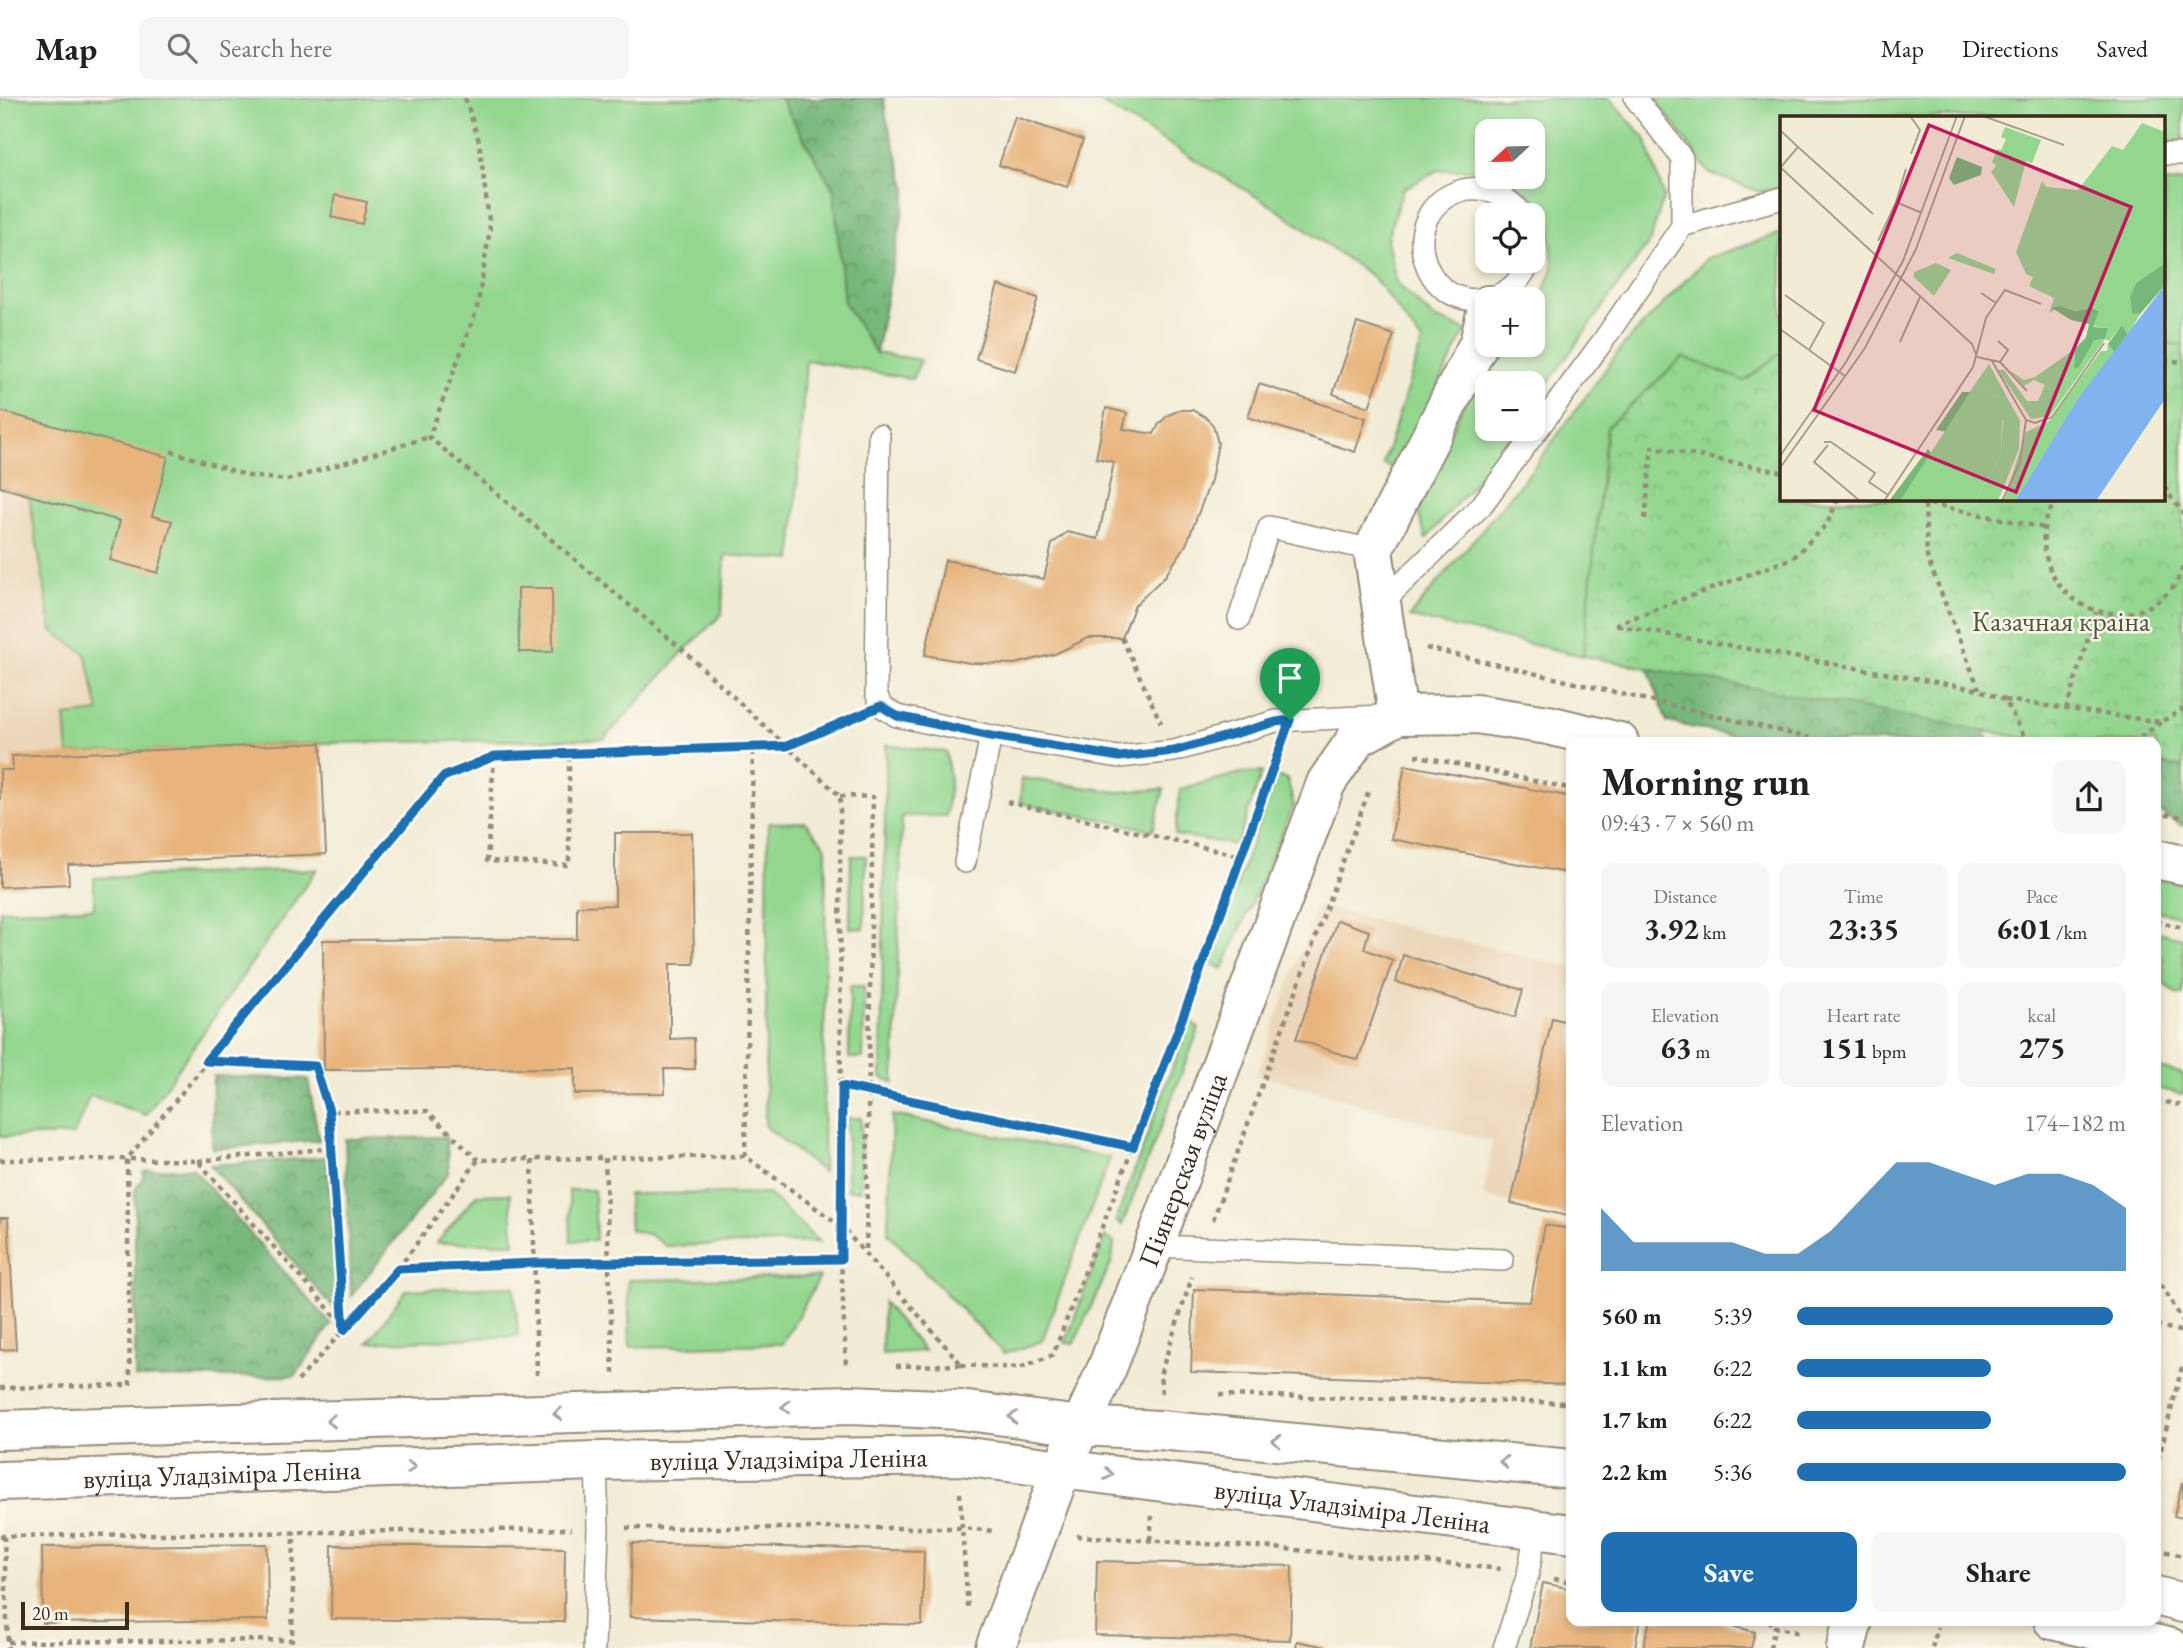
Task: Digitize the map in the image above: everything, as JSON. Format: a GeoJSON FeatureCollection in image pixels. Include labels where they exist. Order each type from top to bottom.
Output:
{"type":"FeatureCollection","features":[{"type":"Feature","properties":{"kind":"main road"},"geometry":{"type":"LineString","coordinates":[[1475,351],[1373,550],[1398,715],[1476,714],[1548,725],[1598,737]]}},
{"type":"Feature","properties":{"kind":"main road","name":"Піянерская вуліца"},"geometry":{"type":"LineString","coordinates":[[995,1648],[1062,1468],[1107,1368],[1154,1246],[1326,783],[1357,737],[1398,715]]}},
{"type":"Feature","properties":{"kind":"main road"},"geometry":{"type":"LineString","coordinates":[[2161,860],[2183,864]]}},
{"type":"Feature","properties":{"kind":"main road","name":"вуліца Уладзіміра Леніна"},"geometry":{"type":"LineString","coordinates":[[0,1430],[851,1405],[960,1410],[1080,1426],[1172,1431],[1566,1468]]}},
{"type":"Feature","properties":{"kind":"main road","name":"вуліца Уладзіміра Леніна"},"geometry":{"type":"LineString","coordinates":[[0,1481],[596,1461],[960,1456],[1554,1532]]}},
{"type":"Feature","properties":{"kind":"main road"},"geometry":{"type":"LineString","coordinates":[[2161,1597],[2183,1603]]}},
{"type":"Feature","properties":{"kind":"main road"},"geometry":{"type":"LineString","coordinates":[[1846,1648],[1852,1626]]}},
{"type":"Feature","properties":{"kind":"main road"},"geometry":{"type":"LineString","coordinates":[[2078,1626],[2171,1648]]}},
{"type":"Feature","properties":{"kind":"lane"},"geometry":{"type":"LineString","coordinates":[[1385,621],[1481,506],[1603,341],[1682,226],[1682,158],[1635,98]]}},
{"type":"Feature","properties":{"kind":"lane"},"geometry":{"type":"LineString","coordinates":[[1475,299],[1455,296],[1440,286],[1429,273],[1422,257],[1421,240],[1426,223],[1434,208],[1448,197],[1464,190],[1498,193],[1514,203]]}},
{"type":"Feature","properties":{"kind":"lane"},"geometry":{"type":"LineString","coordinates":[[1682,226],[1780,199]]}},
{"type":"Feature","properties":{"kind":"lane"},"geometry":{"type":"LineString","coordinates":[[1511,287],[1522,273]]}},
{"type":"Feature","properties":{"kind":"lane"},"geometry":{"type":"LineString","coordinates":[[879,435],[876,693],[881,706],[897,716],[991,736],[1119,757],[1174,751],[1276,722],[1398,715]]}},
{"type":"Feature","properties":{"kind":"lane"},"geometry":{"type":"LineString","coordinates":[[1239,619],[1269,527],[1373,550]]}},
{"type":"Feature","properties":{"kind":"lane"},"geometry":{"type":"LineString","coordinates":[[965,862],[991,736]]}},
{"type":"Feature","properties":{"kind":"lane"},"geometry":{"type":"LineString","coordinates":[[1154,1246],[1503,1260]]}},
{"type":"Feature","properties":{"kind":"lane"},"geometry":{"type":"LineString","coordinates":[[594,1648],[598,1528],[596,1461]]}},
{"type":"Feature","properties":{"kind":"lane"},"geometry":{"type":"LineString","coordinates":[[1504,1648],[1528,1574],[1554,1532]]}},
{"type":"Feature","properties":{"kind":"path"},"geometry":{"type":"LineString","coordinates":[[429,438],[477,309],[490,229],[479,141],[465,98]]}},
{"type":"Feature","properties":{"kind":"path"},"geometry":{"type":"LineString","coordinates":[[171,451],[249,476],[287,480],[429,438]]}},
{"type":"Feature","properties":{"kind":"path"},"geometry":{"type":"LineString","coordinates":[[429,438],[684,651],[840,796],[873,797],[866,1254]]}},
{"type":"Feature","properties":{"kind":"path"},"geometry":{"type":"LineString","coordinates":[[1645,519],[1651,447],[1780,472]]}},
{"type":"Feature","properties":{"kind":"path"},"geometry":{"type":"LineString","coordinates":[[2166,489],[2183,514]]}},
{"type":"Feature","properties":{"kind":"path"},"geometry":{"type":"LineString","coordinates":[[1838,500],[1828,524],[1793,558],[1614,625],[1980,690],[2005,701],[2161,722]]}},
{"type":"Feature","properties":{"kind":"path"},"geometry":{"type":"LineString","coordinates":[[2056,500],[2046,518],[2043,548],[2052,577],[2070,599],[2096,612],[2125,614],[2152,605],[2174,586],[2183,567]]}},
{"type":"Feature","properties":{"kind":"path"},"geometry":{"type":"LineString","coordinates":[[1980,690],[1927,556],[1926,501],[2045,528]]}},
{"type":"Feature","properties":{"kind":"path"},"geometry":{"type":"LineString","coordinates":[[2066,710],[2096,612]]}},
{"type":"Feature","properties":{"kind":"path"},"geometry":{"type":"LineString","coordinates":[[1385,621],[1809,737]]}},
{"type":"Feature","properties":{"kind":"path"},"geometry":{"type":"LineString","coordinates":[[1122,638],[1174,751]]}},
{"type":"Feature","properties":{"kind":"path"},"geometry":{"type":"LineString","coordinates":[[2005,701],[2024,737]]}},
{"type":"Feature","properties":{"kind":"path"},"geometry":{"type":"LineString","coordinates":[[130,1385],[127,1159],[443,777],[495,756],[787,746],[881,706]]}},
{"type":"Feature","properties":{"kind":"path"},"geometry":{"type":"LineString","coordinates":[[2140,737],[2183,709]]}},
{"type":"Feature","properties":{"kind":"path"},"geometry":{"type":"LineString","coordinates":[[961,1365],[1019,1368],[1052,1355],[1133,1147],[1290,720]]}},
{"type":"Feature","properties":{"kind":"path"},"geometry":{"type":"LineString","coordinates":[[745,1156],[753,749]]}},
{"type":"Feature","properties":{"kind":"path"},"geometry":{"type":"LineString","coordinates":[[495,756],[487,861],[569,865],[569,754]]}},
{"type":"Feature","properties":{"kind":"path"},"geometry":{"type":"LineString","coordinates":[[1412,754],[1566,788]]}},
{"type":"Feature","properties":{"kind":"path"},"geometry":{"type":"LineString","coordinates":[[1176,1394],[1162,1393],[1160,1375],[1203,1247],[1374,778]]}},
{"type":"Feature","properties":{"kind":"path"},"geometry":{"type":"LineString","coordinates":[[840,796],[841,1259],[846,1367]]}},
{"type":"Feature","properties":{"kind":"path"},"geometry":{"type":"LineString","coordinates":[[979,797],[1241,856]]}},
{"type":"Feature","properties":{"kind":"path"},"geometry":{"type":"LineString","coordinates":[[2161,814],[2183,817]]}},
{"type":"Feature","properties":{"kind":"path"},"geometry":{"type":"LineString","coordinates":[[2161,922],[2183,928]]}},
{"type":"Feature","properties":{"kind":"path"},"geometry":{"type":"LineString","coordinates":[[206,1061],[315,1066],[329,1111],[344,1330]]}},
{"type":"Feature","properties":{"kind":"path"},"geometry":{"type":"LineString","coordinates":[[842,1086],[1133,1147]]}},
{"type":"Feature","properties":{"kind":"path"},"geometry":{"type":"LineString","coordinates":[[2161,1101],[2183,1106]]}},
{"type":"Feature","properties":{"kind":"path"},"geometry":{"type":"LineString","coordinates":[[329,1111],[427,1111],[478,1160],[745,1156],[842,1227],[961,1365],[961,1374]]}},
{"type":"Feature","properties":{"kind":"path"},"geometry":{"type":"LineString","coordinates":[[0,1160],[198,1161],[333,1148]]}},
{"type":"Feature","properties":{"kind":"path"},"geometry":{"type":"LineString","coordinates":[[605,1158],[613,1373]]}},
{"type":"Feature","properties":{"kind":"path"},"geometry":{"type":"LineString","coordinates":[[532,1159],[537,1375]]}},
{"type":"Feature","properties":{"kind":"path"},"geometry":{"type":"LineString","coordinates":[[298,1381],[398,1269],[478,1160]]}},
{"type":"Feature","properties":{"kind":"path"},"geometry":{"type":"LineString","coordinates":[[198,1161],[335,1316],[344,1330]]}},
{"type":"Feature","properties":{"kind":"path"},"geometry":{"type":"LineString","coordinates":[[398,1269],[535,1263],[841,1259]]}},
{"type":"Feature","properties":{"kind":"path"},"geometry":{"type":"LineString","coordinates":[[2161,1284],[2183,1321]]}},
{"type":"Feature","properties":{"kind":"path"},"geometry":{"type":"LineString","coordinates":[[2161,1326],[2183,1332]]}},
{"type":"Feature","properties":{"kind":"path"},"geometry":{"type":"LineString","coordinates":[[2161,1449],[2183,1363]]}},
{"type":"Feature","properties":{"kind":"path"},"geometry":{"type":"LineString","coordinates":[[1217,1395],[1566,1403]]}},
{"type":"Feature","properties":{"kind":"path"},"geometry":{"type":"LineString","coordinates":[[960,1493],[969,1609]]}},
{"type":"Feature","properties":{"kind":"path"},"geometry":{"type":"LineString","coordinates":[[1150,1540],[1153,1512]]}},
{"type":"Feature","properties":{"kind":"path"},"geometry":{"type":"LineString","coordinates":[[294,1532],[292,1640],[8,1645],[2,1536],[294,1532],[598,1528],[962,1528],[995,1531]]}},
{"type":"Feature","properties":{"kind":"path"},"geometry":{"type":"LineString","coordinates":[[1073,1536],[1302,1550],[1497,1568],[1566,1581]]}},
{"type":"Feature","properties":{"kind":"path"},"geometry":{"type":"LineString","coordinates":[[2161,1550],[2183,1556]]}},
{"type":"Feature","properties":{"kind":"path"},"geometry":{"type":"LineString","coordinates":[[1932,1648],[1938,1626]]}},
{"type":"Feature","properties":{"kind":"path"},"geometry":{"type":"LineString","coordinates":[[1770,1648],[1775,1627],[1800,1633]]}},
{"type":"Feature","properties":{"kind":"path"},"geometry":{"type":"LineString","coordinates":[[276,1641],[276,1648]]}},
{"type":"Feature","properties":{"kind":"shaded area"},"geometry":{"type":"Polygon","coordinates":[[[0,487],[29,495],[52,631],[86,654],[100,712],[65,716],[68,754],[12,756],[13,770],[0,770],[0,487]]]}},
{"type":"Feature","properties":{"kind":"shaded area"},"geometry":{"type":"Polygon","coordinates":[[[1317,906],[1566,966],[1566,1216],[1483,1196],[1492,1142],[1257,1074],[1317,906]]]}},
{"type":"Feature","properties":{"kind":"green space"},"geometry":{"type":"Polygon","coordinates":[[[0,98],[780,98],[834,190],[844,302],[876,353],[921,360],[912,379],[806,360],[792,560],[725,555],[722,614],[684,651],[604,739],[321,743],[68,754],[65,716],[99,712],[86,654],[52,631],[29,496],[0,487],[0,98]]]}},
{"type":"Feature","properties":{"kind":"green space"},"geometry":{"type":"Polygon","coordinates":[[[780,98],[884,98],[886,117],[907,190],[876,353],[844,302],[834,190],[780,98]]]}},
{"type":"Feature","properties":{"kind":"green space"},"geometry":{"type":"Polygon","coordinates":[[[1093,98],[1609,98],[1645,138],[1664,196],[1650,241],[1545,387],[1545,371],[1481,371],[1488,357],[1545,357],[1545,288],[1553,268],[1550,226],[1545,218],[1545,203],[1535,203],[1529,194],[1520,189],[1545,189],[1545,119],[1475,119],[1475,170],[1438,170],[1403,189],[1387,239],[1396,282],[1432,317],[1466,330],[1396,471],[1383,464],[1422,342],[1374,278],[1275,208],[1093,98]]]}},
{"type":"Feature","properties":{"kind":"green space"},"geometry":{"type":"Polygon","coordinates":[[[1655,98],[2183,98],[2183,142],[2166,142],[2166,116],[1780,116],[1780,187],[1760,192],[1709,173],[1655,98]]]}},
{"type":"Feature","properties":{"kind":"green space"},"geometry":{"type":"Polygon","coordinates":[[[2183,181],[2183,346],[2166,342],[2166,184],[2183,181]]]}},
{"type":"Feature","properties":{"kind":"green space"},"geometry":{"type":"Polygon","coordinates":[[[1780,234],[1780,354],[1745,381],[1607,427],[1583,656],[1409,617],[1532,470],[1622,347],[1707,258],[1780,234]]]}},
{"type":"Feature","properties":{"kind":"green space","name":"Казачная краіна"},"geometry":{"type":"Polygon","coordinates":[[[2166,342],[2183,346],[2183,768],[2161,764],[2161,737],[2017,737],[1583,656],[1607,427],[1683,357],[1745,381],[1780,354],[1780,500],[2166,500],[2166,342]]]}},
{"type":"Feature","properties":{"kind":"green space"},"geometry":{"type":"Polygon","coordinates":[[[1475,383],[1475,441],[1506,441],[1484,472],[1426,539],[1415,502],[1475,383]]]}},
{"type":"Feature","properties":{"kind":"green space"},"geometry":{"type":"Polygon","coordinates":[[[1643,654],[1970,705],[1987,737],[1738,737],[1667,722],[1643,654]]]}},
{"type":"Feature","properties":{"kind":"green space"},"geometry":{"type":"Polygon","coordinates":[[[2183,721],[2183,826],[2161,813],[2161,739],[2183,721]]]}},
{"type":"Feature","properties":{"kind":"green space"},"geometry":{"type":"Polygon","coordinates":[[[886,745],[946,752],[950,781],[946,816],[902,816],[894,1083],[881,1077],[886,745]]]}},
{"type":"Feature","properties":{"kind":"green space"},"geometry":{"type":"Polygon","coordinates":[[[1262,772],[1237,845],[1175,835],[1180,789],[1241,773],[1262,772]]]}},
{"type":"Feature","properties":{"kind":"green space"},"geometry":{"type":"Polygon","coordinates":[[[1276,776],[1287,779],[1294,805],[1223,969],[1209,963],[1276,776]]]}},
{"type":"Feature","properties":{"kind":"green space"},"geometry":{"type":"Polygon","coordinates":[[[1022,778],[1118,792],[1164,789],[1153,830],[1020,803],[1022,778]]]}},
{"type":"Feature","properties":{"kind":"green space"},"geometry":{"type":"Polygon","coordinates":[[[805,822],[826,847],[823,1172],[765,1126],[768,823],[805,822]]]}},
{"type":"Feature","properties":{"kind":"green space"},"geometry":{"type":"Polygon","coordinates":[[[851,856],[866,856],[864,929],[850,928],[851,856]]]}},
{"type":"Feature","properties":{"kind":"green space"},"geometry":{"type":"Polygon","coordinates":[[[317,869],[146,1115],[90,1095],[74,1135],[0,1137],[0,910],[94,908],[94,878],[317,869]]]}},
{"type":"Feature","properties":{"kind":"green space"},"geometry":{"type":"Polygon","coordinates":[[[2161,879],[2183,883],[2183,917],[2161,912],[2161,879]]]}},
{"type":"Feature","properties":{"kind":"green space"},"geometry":{"type":"Polygon","coordinates":[[[2161,933],[2183,938],[2183,995],[2176,994],[2164,983],[2161,933]]]}},
{"type":"Feature","properties":{"kind":"green space"},"geometry":{"type":"Polygon","coordinates":[[[850,986],[864,986],[863,1058],[849,1058],[850,986]]]}},
{"type":"Feature","properties":{"kind":"green space"},"geometry":{"type":"Polygon","coordinates":[[[1190,1020],[1199,1029],[1122,1225],[1116,1220],[1190,1020]]]}},
{"type":"Feature","properties":{"kind":"green space"},"geometry":{"type":"Polygon","coordinates":[[[2161,1068],[2183,1074],[2183,1094],[2161,1089],[2161,1068]]]}},
{"type":"Feature","properties":{"kind":"green space"},"geometry":{"type":"Polygon","coordinates":[[[213,1076],[308,1079],[319,1140],[212,1149],[213,1076]]]}},
{"type":"Feature","properties":{"kind":"green space"},"geometry":{"type":"Polygon","coordinates":[[[892,1115],[1110,1158],[1042,1341],[1004,1354],[888,1233],[892,1115]]]}},
{"type":"Feature","properties":{"kind":"green space"},"geometry":{"type":"Polygon","coordinates":[[[847,1118],[861,1118],[861,1190],[847,1190],[847,1118]]]}},
{"type":"Feature","properties":{"kind":"green space"},"geometry":{"type":"Polygon","coordinates":[[[446,1137],[449,1172],[351,1296],[345,1139],[446,1137]]]}},
{"type":"Feature","properties":{"kind":"green space"},"geometry":{"type":"Polygon","coordinates":[[[327,1157],[338,1313],[210,1165],[327,1157]]]}},
{"type":"Feature","properties":{"kind":"green space"},"geometry":{"type":"Polygon","coordinates":[[[192,1168],[331,1324],[295,1376],[135,1378],[135,1190],[143,1178],[143,1172],[192,1168]]]}},
{"type":"Feature","properties":{"kind":"green space"},"geometry":{"type":"Polygon","coordinates":[[[569,1190],[594,1190],[596,1240],[571,1241],[569,1190]]]}},
{"type":"Feature","properties":{"kind":"green space"},"geometry":{"type":"Polygon","coordinates":[[[767,1193],[819,1242],[666,1246],[650,1235],[630,1230],[628,1194],[767,1193]]]}},
{"type":"Feature","properties":{"kind":"green space"},"geometry":{"type":"Polygon","coordinates":[[[510,1194],[514,1243],[437,1243],[476,1195],[510,1194]]]}},
{"type":"Feature","properties":{"kind":"green space"},"geometry":{"type":"Polygon","coordinates":[[[1105,1237],[1114,1242],[1112,1261],[1074,1344],[1065,1343],[1105,1237]]]}},
{"type":"Feature","properties":{"kind":"green space"},"geometry":{"type":"Polygon","coordinates":[[[820,1277],[782,1344],[630,1347],[628,1280],[820,1277]]]}},
{"type":"Feature","properties":{"kind":"green space"},"geometry":{"type":"Polygon","coordinates":[[[514,1286],[518,1336],[368,1343],[406,1290],[514,1286]]]}},
{"type":"Feature","properties":{"kind":"green space"},"geometry":{"type":"Polygon","coordinates":[[[883,1302],[924,1351],[882,1354],[883,1302]]]}},
{"type":"Feature","properties":{"kind":"building"},"geometry":{"type":"Polygon","coordinates":[[[1015,117],[1083,140],[1067,187],[999,165],[1015,117]]]}},
{"type":"Feature","properties":{"kind":"building"},"geometry":{"type":"Polygon","coordinates":[[[335,195],[367,202],[362,224],[331,217],[335,195]]]}},
{"type":"Feature","properties":{"kind":"building"},"geometry":{"type":"Polygon","coordinates":[[[998,285],[1038,298],[1015,371],[976,359],[998,285]]]}},
{"type":"Feature","properties":{"kind":"building"},"geometry":{"type":"Polygon","coordinates":[[[1357,323],[1394,335],[1369,407],[1333,394],[1357,323]]]}},
{"type":"Feature","properties":{"kind":"building"},"geometry":{"type":"Polygon","coordinates":[[[1259,384],[1366,418],[1355,452],[1248,417],[1259,384]]]}},
{"type":"Feature","properties":{"kind":"building"},"geometry":{"type":"Polygon","coordinates":[[[1106,408],[1127,413],[1123,429],[1154,434],[1168,415],[1180,410],[1192,410],[1213,425],[1218,443],[1211,480],[1186,545],[1165,576],[1135,605],[1122,638],[1088,638],[1055,654],[1015,664],[970,663],[925,655],[945,560],[1044,579],[1052,544],[1067,532],[1098,539],[1114,462],[1096,458],[1106,408]]]}},
{"type":"Feature","properties":{"kind":"building"},"geometry":{"type":"Polygon","coordinates":[[[0,411],[168,457],[152,516],[172,521],[158,573],[110,560],[120,521],[0,487],[0,411]]]}},
{"type":"Feature","properties":{"kind":"building"},"geometry":{"type":"Polygon","coordinates":[[[518,588],[552,588],[553,652],[519,652],[518,588]]]}},
{"type":"Feature","properties":{"kind":"building"},"geometry":{"type":"Polygon","coordinates":[[[321,743],[326,854],[68,865],[69,884],[0,887],[0,770],[13,770],[12,756],[321,743]]]}},
{"type":"Feature","properties":{"kind":"building"},"geometry":{"type":"Polygon","coordinates":[[[1405,765],[1566,796],[1566,873],[1391,839],[1405,765]]]}},
{"type":"Feature","properties":{"kind":"building"},"geometry":{"type":"Polygon","coordinates":[[[615,833],[692,833],[694,964],[670,964],[670,1039],[694,1038],[695,1069],[664,1069],[665,1093],[575,1094],[575,1068],[324,1070],[323,940],[577,939],[577,906],[615,905],[615,833]]]}},
{"type":"Feature","properties":{"kind":"building"},"geometry":{"type":"Polygon","coordinates":[[[1337,920],[1369,931],[1364,949],[1393,960],[1358,1060],[1296,1039],[1337,920]]]}},
{"type":"Feature","properties":{"kind":"building"},"geometry":{"type":"Polygon","coordinates":[[[1403,955],[1523,990],[1515,1017],[1396,982],[1403,955]]]}},
{"type":"Feature","properties":{"kind":"building"},"geometry":{"type":"Polygon","coordinates":[[[1552,1018],[1566,1022],[1566,1216],[1511,1203],[1552,1018]]]}},
{"type":"Feature","properties":{"kind":"building"},"geometry":{"type":"Polygon","coordinates":[[[0,1218],[8,1218],[16,1349],[0,1350],[0,1218]]]}},
{"type":"Feature","properties":{"kind":"building"},"geometry":{"type":"Polygon","coordinates":[[[1545,1225],[1566,1228],[1566,1385],[1191,1372],[1194,1289],[1530,1302],[1545,1225]]]}},
{"type":"Feature","properties":{"kind":"building"},"geometry":{"type":"Polygon","coordinates":[[[2183,1483],[2183,1518],[2174,1516],[2183,1483]]]}},
{"type":"Feature","properties":{"kind":"building"},"geometry":{"type":"Polygon","coordinates":[[[632,1543],[924,1551],[922,1625],[630,1617],[632,1543]]]}},
{"type":"Feature","properties":{"kind":"building"},"geometry":{"type":"Polygon","coordinates":[[[267,1544],[268,1620],[43,1623],[42,1547],[267,1544]]]}},
{"type":"Feature","properties":{"kind":"building"},"geometry":{"type":"Polygon","coordinates":[[[332,1545],[565,1548],[564,1622],[331,1619],[332,1545]]]}},
{"type":"Feature","properties":{"kind":"building"},"geometry":{"type":"Polygon","coordinates":[[[1097,1561],[1292,1566],[1290,1640],[1095,1635],[1097,1561]]]}},
{"type":"Feature","properties":{"kind":"building"},"geometry":{"type":"Polygon","coordinates":[[[1543,1583],[1566,1588],[1566,1626],[1639,1626],[1635,1648],[1530,1648],[1543,1583]]]}},
{"type":"Feature","properties":{"kind":"building"},"geometry":{"type":"Polygon","coordinates":[[[1648,1626],[1732,1626],[1755,1632],[1751,1648],[1643,1648],[1648,1626]]]}},
{"type":"Feature","properties":{"kind":"building"},"geometry":{"type":"Polygon","coordinates":[[[1297,1641],[1326,1647],[1326,1648],[1296,1648],[1297,1641]]]}},
{"type":"Feature","properties":{"kind":"route"},"geometry":{"type":"LineString","coordinates":[[881,706],[897,716],[991,736],[1119,757],[1174,751],[1290,720],[1195,985],[1133,1147],[842,1086],[841,1259],[535,1263],[398,1269],[344,1330],[329,1111],[315,1066],[206,1061],[443,777],[495,756],[787,746],[881,706]]}}]}
